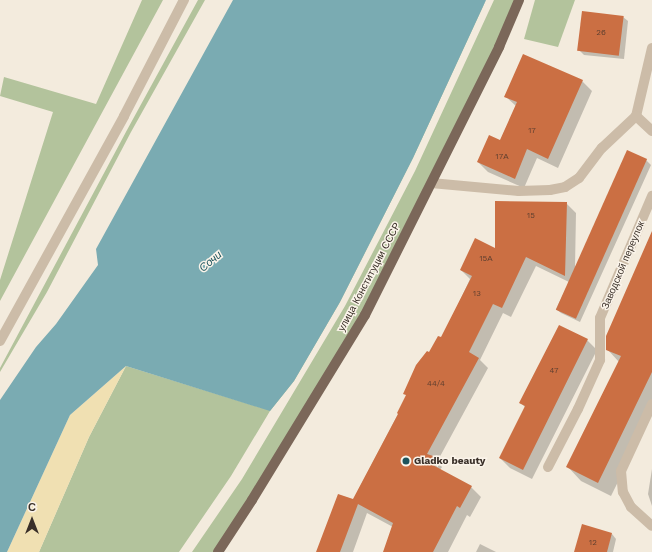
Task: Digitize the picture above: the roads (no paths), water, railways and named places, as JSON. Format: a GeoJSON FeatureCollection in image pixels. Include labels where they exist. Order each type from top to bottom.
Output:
{"type":"FeatureCollection","features":[{"type":"Feature","properties":{"kind":"main road","name":"улица Конституции СССР"},"geometry":{"type":"LineString","coordinates":[[218,552],[252,500],[365,315],[499,47],[519,0]]}},
{"type":"Feature","properties":{"kind":"street"},"geometry":{"type":"LineString","coordinates":[[0,341],[124,116],[184,0]]}},
{"type":"Feature","properties":{"kind":"street"},"geometry":{"type":"LineString","coordinates":[[431,183],[519,191],[550,190],[565,187],[578,178],[602,148],[636,116],[652,48]]}},
{"type":"Feature","properties":{"kind":"street"},"geometry":{"type":"LineString","coordinates":[[636,116],[652,131]]}},
{"type":"Feature","properties":{"kind":"street","name":"Заводской переулок"},"geometry":{"type":"LineString","coordinates":[[548,467],[578,409],[600,360],[600,318],[652,196]]}},
{"type":"Feature","properties":{"kind":"street"},"geometry":{"type":"LineString","coordinates":[[652,404],[621,471],[623,492],[631,507],[652,526]]}},
{"type":"Feature","properties":{"kind":"water","name":"Сочи"},"geometry":{"type":"Polygon","coordinates":[[[233,0],[486,0],[413,158],[340,302],[294,381],[270,411],[126,366],[70,415],[7,552],[0,552],[0,400],[36,347],[56,324],[98,265],[96,249],[233,0]]]}},
{"type":"Feature","properties":{"kind":"place","name":"Gladko beauty"},"geometry":{"type":"Point","coordinates":[406,461]}}]}
